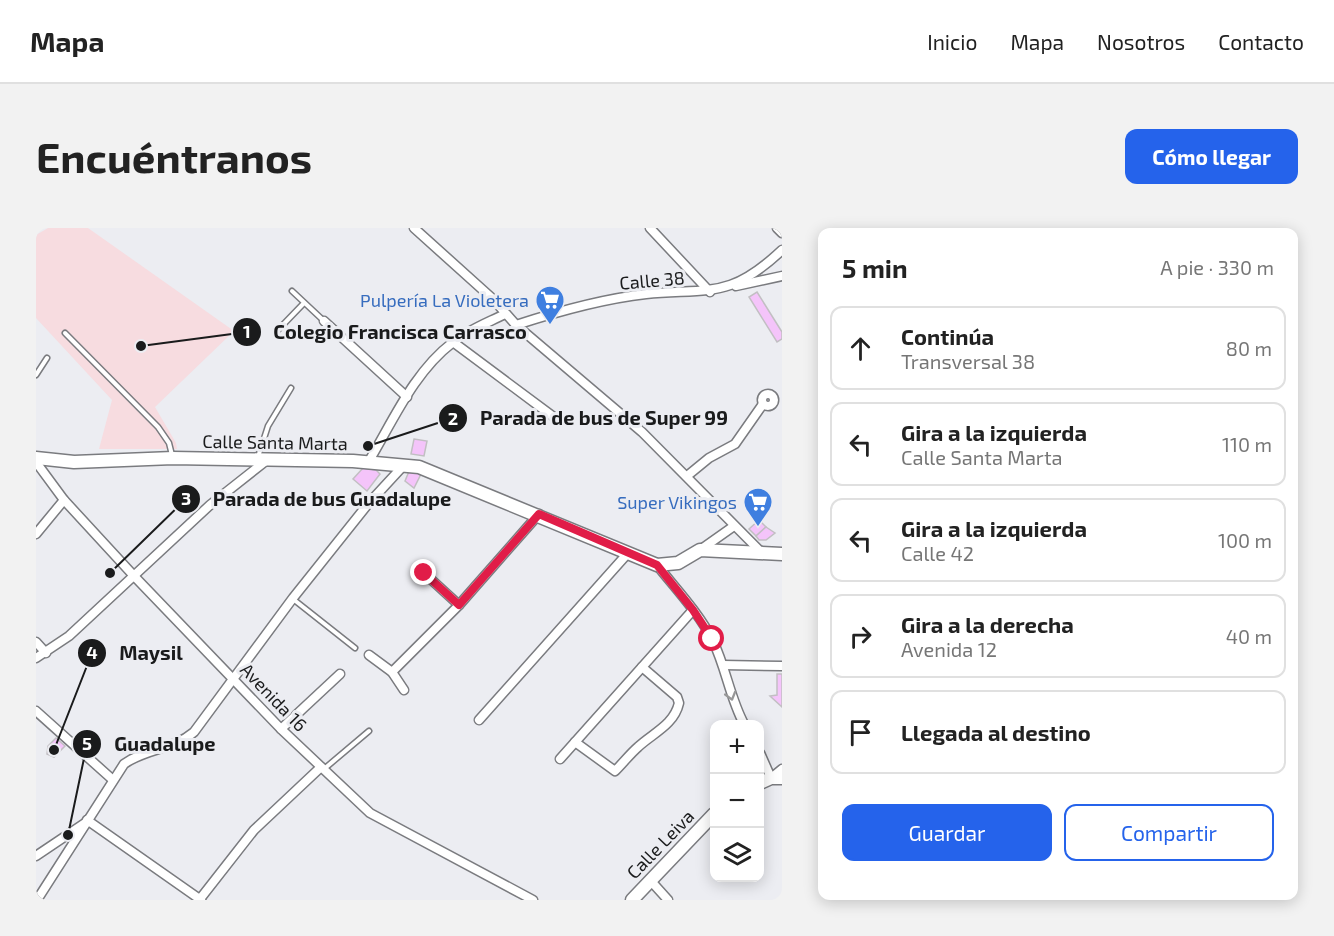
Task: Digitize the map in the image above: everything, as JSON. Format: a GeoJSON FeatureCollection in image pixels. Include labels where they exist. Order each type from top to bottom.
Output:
{"type":"FeatureCollection","features":[{"type":"Feature","properties":{"kind":"street"},"geometry":{"type":"LineString","coordinates":[[414,228],[494,300],[516,325],[642,432],[761,552]]}},
{"type":"Feature","properties":{"kind":"street"},"geometry":{"type":"LineString","coordinates":[[650,228],[710,292]]}},
{"type":"Feature","properties":{"kind":"street"},"geometry":{"type":"LineString","coordinates":[[777,228],[782,233]]}},
{"type":"Feature","properties":{"kind":"street","name":"Calle 38"},"geometry":{"type":"LineString","coordinates":[[516,325],[573,306],[646,294],[710,292],[728,288],[780,255]]}},
{"type":"Feature","properties":{"kind":"street"},"geometry":{"type":"LineString","coordinates":[[728,288],[782,276]]}},
{"type":"Feature","properties":{"kind":"street"},"geometry":{"type":"LineString","coordinates":[[369,461],[407,397],[434,359],[453,342],[506,314]]}},
{"type":"Feature","properties":{"kind":"street"},"geometry":{"type":"LineString","coordinates":[[324,321],[407,397]]}},
{"type":"Feature","properties":{"kind":"street"},"geometry":{"type":"LineString","coordinates":[[453,342],[559,421]]}},
{"type":"Feature","properties":{"kind":"street"},"geometry":{"type":"LineString","coordinates":[[687,476],[709,458],[735,444],[763,404]]}},
{"type":"Feature","properties":{"kind":"street","name":"Calle Santa Marta"},"geometry":{"type":"LineString","coordinates":[[36,460],[74,462],[173,458],[369,461],[404,465],[436,472],[657,565]]}},
{"type":"Feature","properties":{"kind":"street","name":"Avenida 16"},"geometry":{"type":"LineString","coordinates":[[36,460],[64,500],[134,576],[281,729],[370,813],[533,900]]}},
{"type":"Feature","properties":{"kind":"street"},"geometry":{"type":"LineString","coordinates":[[36,658],[69,636],[262,460]]}},
{"type":"Feature","properties":{"kind":"street"},"geometry":{"type":"LineString","coordinates":[[37,900],[124,764],[132,758],[186,739],[203,721],[293,598],[368,504],[404,465]]}},
{"type":"Feature","properties":{"kind":"street"},"geometry":{"type":"LineString","coordinates":[[36,534],[64,500]]}},
{"type":"Feature","properties":{"kind":"street"},"geometry":{"type":"LineString","coordinates":[[392,672],[459,605],[539,514]]}},
{"type":"Feature","properties":{"kind":"street"},"geometry":{"type":"LineString","coordinates":[[657,565],[678,563],[734,526]]}},
{"type":"Feature","properties":{"kind":"street"},"geometry":{"type":"LineString","coordinates":[[700,550],[782,554]]}},
{"type":"Feature","properties":{"kind":"street"},"geometry":{"type":"LineString","coordinates":[[479,720],[628,553]]}},
{"type":"Feature","properties":{"kind":"street"},"geometry":{"type":"LineString","coordinates":[[657,565],[693,610],[712,639],[723,665],[733,703],[742,720]]}},
{"type":"Feature","properties":{"kind":"street"},"geometry":{"type":"LineString","coordinates":[[424,573],[459,605]]}},
{"type":"Feature","properties":{"kind":"street"},"geometry":{"type":"LineString","coordinates":[[560,759],[693,610]]}},
{"type":"Feature","properties":{"kind":"street"},"geometry":{"type":"LineString","coordinates":[[36,642],[46,652]]}},
{"type":"Feature","properties":{"kind":"street"},"geometry":{"type":"LineString","coordinates":[[369,656],[392,672],[404,690]]}},
{"type":"Feature","properties":{"kind":"street"},"geometry":{"type":"LineString","coordinates":[[723,665],[782,666]]}},
{"type":"Feature","properties":{"kind":"street"},"geometry":{"type":"LineString","coordinates":[[575,742],[618,774],[639,745],[661,730],[678,707],[677,697],[642,667]]}},
{"type":"Feature","properties":{"kind":"street"},"geometry":{"type":"LineString","coordinates":[[281,729],[340,674]]}},
{"type":"Feature","properties":{"kind":"street"},"geometry":{"type":"LineString","coordinates":[[36,711],[113,780]]}},
{"type":"Feature","properties":{"kind":"street"},"geometry":{"type":"LineString","coordinates":[[764,764],[771,780],[782,769]]}},
{"type":"Feature","properties":{"kind":"street"},"geometry":{"type":"LineString","coordinates":[[87,820],[200,900],[254,830],[322,769]]}},
{"type":"Feature","properties":{"kind":"street","name":"Calle Leiva"},"geometry":{"type":"LineString","coordinates":[[632,900],[710,818]]}},
{"type":"Feature","properties":{"kind":"street"},"geometry":{"type":"LineString","coordinates":[[36,856],[87,820]]}},
{"type":"Feature","properties":{"kind":"street"},"geometry":{"type":"LineString","coordinates":[[650,880],[668,900]]}},
{"type":"Feature","properties":{"kind":"lane"},"geometry":{"type":"LineString","coordinates":[[292,291],[324,321]]}},
{"type":"Feature","properties":{"kind":"lane"},"geometry":{"type":"LineString","coordinates":[[277,331],[304,303]]}},
{"type":"Feature","properties":{"kind":"lane"},"geometry":{"type":"LineString","coordinates":[[65,333],[158,427],[169,443],[173,458]]}},
{"type":"Feature","properties":{"kind":"lane"},"geometry":{"type":"LineString","coordinates":[[36,375],[47,358]]}},
{"type":"Feature","properties":{"kind":"lane"},"geometry":{"type":"LineString","coordinates":[[262,460],[268,426],[291,388]]}},
{"type":"Feature","properties":{"kind":"lane"},"geometry":{"type":"LineString","coordinates":[[293,598],[355,648]]}},
{"type":"Feature","properties":{"kind":"lane"},"geometry":{"type":"LineString","coordinates":[[322,769],[369,731]]}},
{"type":"Feature","properties":{"kind":"shaded area"},"geometry":{"type":"Polygon","coordinates":[[[48,228],[88,228],[234,331],[155,407],[176,443],[177,449],[99,449],[112,400],[36,318],[36,235],[48,228]]]}},
{"type":"Feature","properties":{"kind":"building"},"geometry":{"type":"Polygon","coordinates":[[[757,292],[782,332],[782,339],[777,342],[749,297],[757,292]]]}},
{"type":"Feature","properties":{"kind":"building"},"geometry":{"type":"Polygon","coordinates":[[[414,439],[427,441],[424,456],[411,454],[414,439]]]}},
{"type":"Feature","properties":{"kind":"building"},"geometry":{"type":"Polygon","coordinates":[[[363,468],[376,470],[380,474],[367,491],[353,479],[363,468]]]}},
{"type":"Feature","properties":{"kind":"building"},"geometry":{"type":"Polygon","coordinates":[[[410,469],[421,474],[414,488],[405,481],[410,469]]]}},
{"type":"Feature","properties":{"kind":"building","name":"Super Vikingos"},"geometry":{"type":"Polygon","coordinates":[[[759,520],[766,527],[756,536],[749,529],[759,520]]]}},
{"type":"Feature","properties":{"kind":"building"},"geometry":{"type":"Polygon","coordinates":[[[766,527],[775,533],[766,540],[759,540],[756,536],[766,527]]]}},
{"type":"Feature","properties":{"kind":"building"},"geometry":{"type":"Polygon","coordinates":[[[777,674],[782,674],[782,707],[770,696],[777,695],[777,674]]]}},
{"type":"Feature","properties":{"kind":"building"},"geometry":{"type":"Polygon","coordinates":[[[56,738],[65,746],[54,757],[47,754],[48,746],[56,738]]]}},
{"type":"Feature","properties":{"kind":"place","name":"Pulpería La Violetera"},"geometry":{"type":"Point","coordinates":[550,326]}},
{"type":"Feature","properties":{"kind":"place","name":"Colegio Francisca Carrasco"},"geometry":{"type":"Point","coordinates":[141,346]}},
{"type":"Feature","properties":{"kind":"place","name":"Parada de bus de Super 99"},"geometry":{"type":"Point","coordinates":[368,446]}},
{"type":"Feature","properties":{"kind":"place","name":"Super Vikingos"},"geometry":{"type":"Point","coordinates":[758,528]}},
{"type":"Feature","properties":{"kind":"place","name":"Parada de bus Guadalupe"},"geometry":{"type":"Point","coordinates":[110,573]}},
{"type":"Feature","properties":{"kind":"place","name":"Maysil"},"geometry":{"type":"Point","coordinates":[54,750]}},
{"type":"Feature","properties":{"kind":"place","name":"Guadalupe"},"geometry":{"type":"Point","coordinates":[68,835]}},
{"type":"Feature","properties":{"kind":"route"},"geometry":{"type":"LineString","coordinates":[[424,573],[459,605],[539,514],[657,565],[693,610],[712,639]]}}]}
